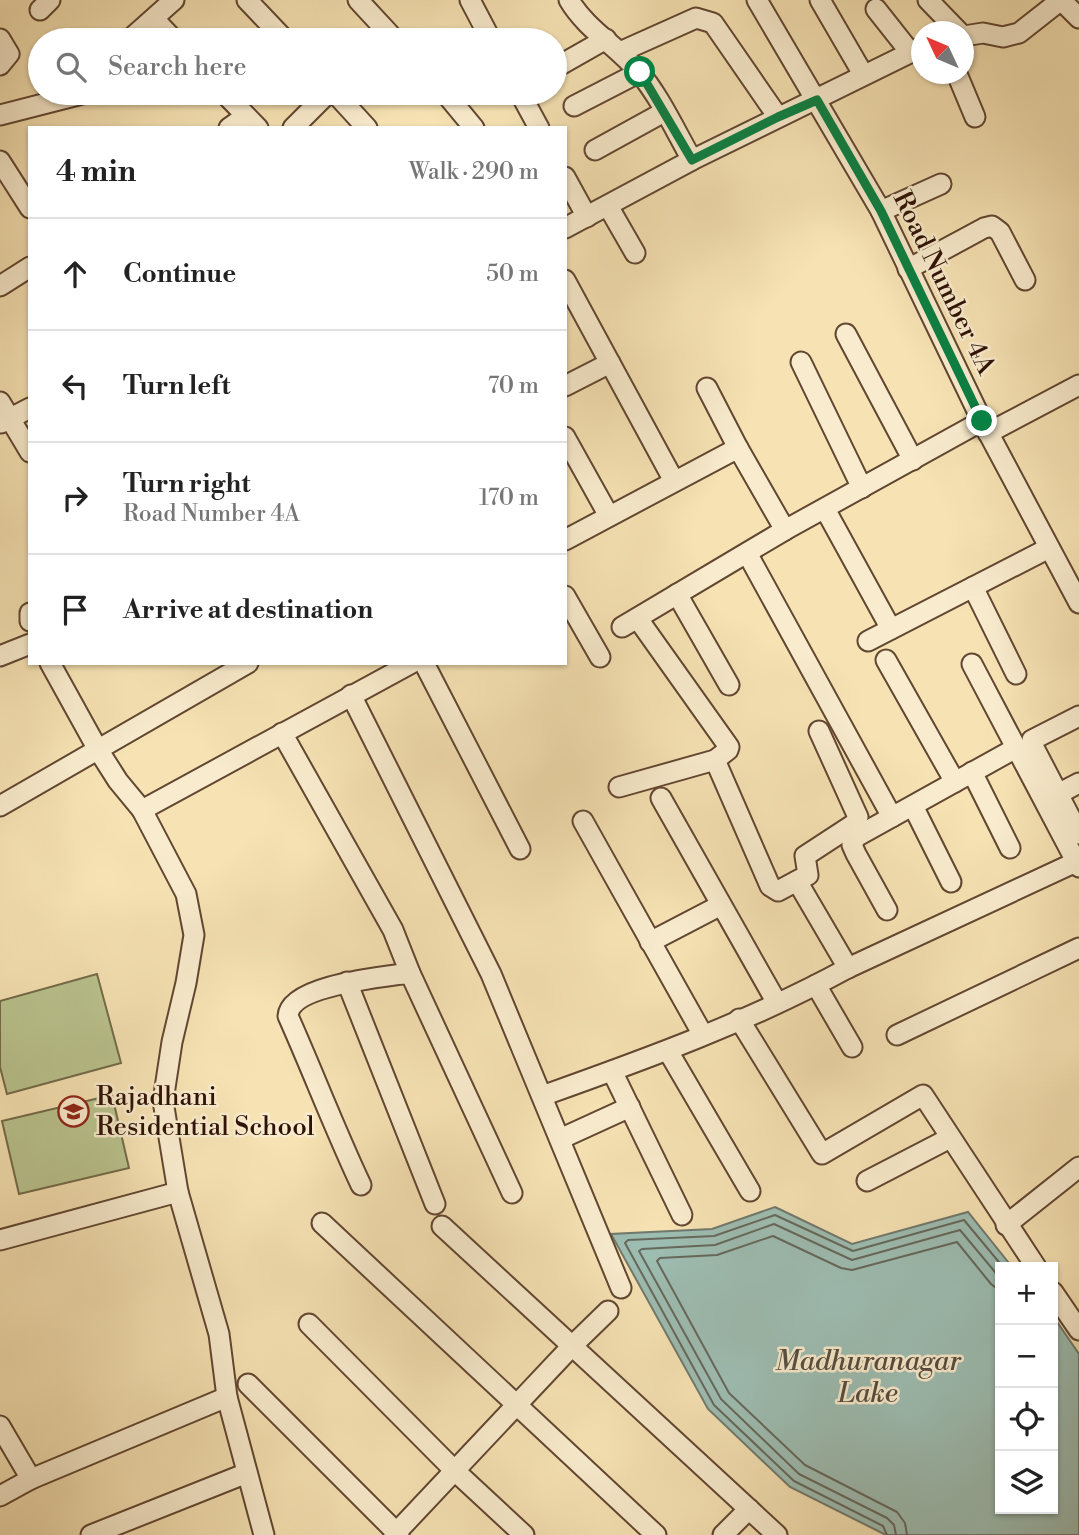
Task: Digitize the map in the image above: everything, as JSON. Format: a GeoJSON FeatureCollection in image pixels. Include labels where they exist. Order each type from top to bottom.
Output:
{"type":"FeatureCollection","features":[{"type":"Feature","properties":{"kind":"street"},"geometry":{"type":"LineString","coordinates":[[143,28],[174,0]]}},
{"type":"Feature","properties":{"kind":"street"},"geometry":{"type":"LineString","coordinates":[[247,0],[274,28]]}},
{"type":"Feature","properties":{"kind":"street"},"geometry":{"type":"LineString","coordinates":[[358,0],[380,28]]}},
{"type":"Feature","properties":{"kind":"street"},"geometry":{"type":"LineString","coordinates":[[470,0],[485,28]]}},
{"type":"Feature","properties":{"kind":"street"},"geometry":{"type":"LineString","coordinates":[[569,0],[585,22],[640,72],[692,160]]}},
{"type":"Feature","properties":{"kind":"street","name":"Road Number 4A"},"geometry":{"type":"LineString","coordinates":[[757,0],[881,211],[985,427],[1079,603]]}},
{"type":"Feature","properties":{"kind":"street"},"geometry":{"type":"LineString","coordinates":[[820,0],[863,74]]}},
{"type":"Feature","properties":{"kind":"street"},"geometry":{"type":"LineString","coordinates":[[928,0],[948,21]]}},
{"type":"Feature","properties":{"kind":"street"},"geometry":{"type":"LineString","coordinates":[[974,34],[983,33],[1003,37],[1019,33],[1061,0],[1079,19]]}},
{"type":"Feature","properties":{"kind":"street"},"geometry":{"type":"LineString","coordinates":[[876,9],[911,45]]}},
{"type":"Feature","properties":{"kind":"street"},"geometry":{"type":"LineString","coordinates":[[154,19],[163,28]]}},
{"type":"Feature","properties":{"kind":"street"},"geometry":{"type":"LineString","coordinates":[[567,63],[696,19],[705,19],[713,23],[778,117]]}},
{"type":"Feature","properties":{"kind":"street"},"geometry":{"type":"LineString","coordinates":[[0,39],[9,54],[0,65]]}},
{"type":"Feature","properties":{"kind":"street"},"geometry":{"type":"LineString","coordinates":[[567,227],[692,160],[911,52]]}},
{"type":"Feature","properties":{"kind":"street"},"geometry":{"type":"LineString","coordinates":[[573,106],[640,72]]}},
{"type":"Feature","properties":{"kind":"street"},"geometry":{"type":"LineString","coordinates":[[961,84],[975,117]]}},
{"type":"Feature","properties":{"kind":"street"},"geometry":{"type":"LineString","coordinates":[[0,115],[39,105]]}},
{"type":"Feature","properties":{"kind":"street"},"geometry":{"type":"LineString","coordinates":[[236,105],[252,122]]}},
{"type":"Feature","properties":{"kind":"street"},"geometry":{"type":"LineString","coordinates":[[295,126],[316,105]]}},
{"type":"Feature","properties":{"kind":"street"},"geometry":{"type":"LineString","coordinates":[[346,105],[365,126]]}},
{"type":"Feature","properties":{"kind":"street"},"geometry":{"type":"LineString","coordinates":[[455,105],[472,126]]}},
{"type":"Feature","properties":{"kind":"street"},"geometry":{"type":"LineString","coordinates":[[527,105],[538,126]]}},
{"type":"Feature","properties":{"kind":"street"},"geometry":{"type":"LineString","coordinates":[[595,150],[664,112]]}},
{"type":"Feature","properties":{"kind":"street"},"geometry":{"type":"LineString","coordinates":[[0,161],[28,205]]}},
{"type":"Feature","properties":{"kind":"street"},"geometry":{"type":"LineString","coordinates":[[567,181],[587,217]]}},
{"type":"Feature","properties":{"kind":"street"},"geometry":{"type":"LineString","coordinates":[[881,211],[941,184]]}},
{"type":"Feature","properties":{"kind":"street"},"geometry":{"type":"LineString","coordinates":[[608,206],[635,253]]}},
{"type":"Feature","properties":{"kind":"street"},"geometry":{"type":"LineString","coordinates":[[908,269],[992,226],[1000,232],[1025,280]]}},
{"type":"Feature","properties":{"kind":"street"},"geometry":{"type":"LineString","coordinates":[[2,282],[28,268]]}},
{"type":"Feature","properties":{"kind":"street"},"geometry":{"type":"LineString","coordinates":[[567,284],[674,481]]}},
{"type":"Feature","properties":{"kind":"street"},"geometry":{"type":"LineString","coordinates":[[846,334],[913,460]]}},
{"type":"Feature","properties":{"kind":"street"},"geometry":{"type":"LineString","coordinates":[[801,362],[862,488]]}},
{"type":"Feature","properties":{"kind":"street"},"geometry":{"type":"LineString","coordinates":[[567,385],[610,363]]}},
{"type":"Feature","properties":{"kind":"street"},"geometry":{"type":"LineString","coordinates":[[619,788],[715,760],[729,747],[630,623],[785,530],[913,460],[1079,385]]}},
{"type":"Feature","properties":{"kind":"street"},"geometry":{"type":"LineString","coordinates":[[707,388],[738,449],[785,530]]}},
{"type":"Feature","properties":{"kind":"street"},"geometry":{"type":"LineString","coordinates":[[28,409],[4,415],[28,449]]}},
{"type":"Feature","properties":{"kind":"street"},"geometry":{"type":"LineString","coordinates":[[567,442],[609,516]]}},
{"type":"Feature","properties":{"kind":"street"},"geometry":{"type":"LineString","coordinates":[[567,539],[738,449]]}},
{"type":"Feature","properties":{"kind":"street"},"geometry":{"type":"LineString","coordinates":[[825,509],[891,629]]}},
{"type":"Feature","properties":{"kind":"street"},"geometry":{"type":"LineString","coordinates":[[869,641],[1049,548]]}},
{"type":"Feature","properties":{"kind":"street"},"geometry":{"type":"LineString","coordinates":[[747,553],[892,817]]}},
{"type":"Feature","properties":{"kind":"street"},"geometry":{"type":"LineString","coordinates":[[973,587],[1016,674]]}},
{"type":"Feature","properties":{"kind":"street"},"geometry":{"type":"LineString","coordinates":[[677,594],[729,685]]}},
{"type":"Feature","properties":{"kind":"street"},"geometry":{"type":"LineString","coordinates":[[567,599],[600,657]]}},
{"type":"Feature","properties":{"kind":"street"},"geometry":{"type":"LineString","coordinates":[[0,656],[28,645]]}},
{"type":"Feature","properties":{"kind":"street"},"geometry":{"type":"LineString","coordinates":[[886,660],[955,782]]}},
{"type":"Feature","properties":{"kind":"street"},"geometry":{"type":"LineString","coordinates":[[542,1096],[668,1051],[1078,865],[972,664]]}},
{"type":"Feature","properties":{"kind":"street"},"geometry":{"type":"LineString","coordinates":[[51,665],[97,748],[118,781],[142,810],[186,894],[194,935],[163,1101],[178,1192],[219,1334],[227,1397],[264,1535]]}},
{"type":"Feature","properties":{"kind":"street"},"geometry":{"type":"LineString","coordinates":[[0,806],[244,665]]}},
{"type":"Feature","properties":{"kind":"street"},"geometry":{"type":"LineString","coordinates":[[142,810],[408,665]]}},
{"type":"Feature","properties":{"kind":"street"},"geometry":{"type":"LineString","coordinates":[[425,665],[520,849]]}},
{"type":"Feature","properties":{"kind":"street"},"geometry":{"type":"LineString","coordinates":[[351,695],[491,974],[621,1288]]}},
{"type":"Feature","properties":{"kind":"street"},"geometry":{"type":"LineString","coordinates":[[1079,716],[1032,740],[1079,834]]}},
{"type":"Feature","properties":{"kind":"street"},"geometry":{"type":"LineString","coordinates":[[715,760],[770,886],[778,891],[808,875],[805,856],[854,824],[858,817],[819,731]]}},
{"type":"Feature","properties":{"kind":"street"},"geometry":{"type":"LineString","coordinates":[[282,733],[393,930],[410,973],[512,1193]]}},
{"type":"Feature","properties":{"kind":"street"},"geometry":{"type":"LineString","coordinates":[[887,910],[852,845],[856,837],[1016,748]]}},
{"type":"Feature","properties":{"kind":"street"},"geometry":{"type":"LineString","coordinates":[[972,772],[1010,848]]}},
{"type":"Feature","properties":{"kind":"street"},"geometry":{"type":"LineString","coordinates":[[1058,794],[1079,783]]}},
{"type":"Feature","properties":{"kind":"street"},"geometry":{"type":"LineString","coordinates":[[661,798],[777,1003]]}},
{"type":"Feature","properties":{"kind":"street"},"geometry":{"type":"LineString","coordinates":[[913,806],[951,882]]}},
{"type":"Feature","properties":{"kind":"street"},"geometry":{"type":"LineString","coordinates":[[583,821],[703,1035]]}},
{"type":"Feature","properties":{"kind":"street"},"geometry":{"type":"LineString","coordinates":[[796,881],[848,968]]}},
{"type":"Feature","properties":{"kind":"street"},"geometry":{"type":"LineString","coordinates":[[650,942],[721,905]]}},
{"type":"Feature","properties":{"kind":"street"},"geometry":{"type":"LineString","coordinates":[[897,1035],[1079,948]]}},
{"type":"Feature","properties":{"kind":"street"},"geometry":{"type":"LineString","coordinates":[[361,1185],[335,1131],[288,1016],[288,1010],[293,1002],[321,989],[347,982],[410,973]]}},
{"type":"Feature","properties":{"kind":"street"},"geometry":{"type":"LineString","coordinates":[[347,982],[435,1204]]}},
{"type":"Feature","properties":{"kind":"street"},"geometry":{"type":"LineString","coordinates":[[816,985],[852,1047]]}},
{"type":"Feature","properties":{"kind":"street"},"geometry":{"type":"LineString","coordinates":[[739,1019],[822,1154],[923,1095],[1033,1262]]}},
{"type":"Feature","properties":{"kind":"street"},"geometry":{"type":"LineString","coordinates":[[668,1051],[750,1191]]}},
{"type":"Feature","properties":{"kind":"street"},"geometry":{"type":"LineString","coordinates":[[612,1071],[682,1215]]}},
{"type":"Feature","properties":{"kind":"street"},"geometry":{"type":"LineString","coordinates":[[560,1139],[630,1107]]}},
{"type":"Feature","properties":{"kind":"street"},"geometry":{"type":"LineString","coordinates":[[867,1181],[950,1138]]}},
{"type":"Feature","properties":{"kind":"street"},"geometry":{"type":"LineString","coordinates":[[1006,1224],[1079,1167]]}},
{"type":"Feature","properties":{"kind":"street"},"geometry":{"type":"LineString","coordinates":[[0,1240],[178,1192]]}},
{"type":"Feature","properties":{"kind":"street"},"geometry":{"type":"LineString","coordinates":[[322,1223],[656,1535]]}},
{"type":"Feature","properties":{"kind":"street"},"geometry":{"type":"LineString","coordinates":[[442,1226],[777,1535]]}},
{"type":"Feature","properties":{"kind":"street"},"geometry":{"type":"LineString","coordinates":[[1058,1299],[1079,1330]]}},
{"type":"Feature","properties":{"kind":"street"},"geometry":{"type":"LineString","coordinates":[[248,1384],[396,1534],[608,1311]]}},
{"type":"Feature","properties":{"kind":"street"},"geometry":{"type":"LineString","coordinates":[[309,1324],[454,1471],[524,1535]]}},
{"type":"Feature","properties":{"kind":"street"},"geometry":{"type":"LineString","coordinates":[[0,1496],[31,1479],[227,1397]]}},
{"type":"Feature","properties":{"kind":"street"},"geometry":{"type":"LineString","coordinates":[[0,1426],[31,1479]]}},
{"type":"Feature","properties":{"kind":"street"},"geometry":{"type":"LineString","coordinates":[[91,1535],[247,1473]]}},
{"type":"Feature","properties":{"kind":"street"},"geometry":{"type":"LineString","coordinates":[[723,1535],[749,1508]]}},
{"type":"Feature","properties":{"kind":"green space"},"geometry":{"type":"Polygon","coordinates":[[[97,974],[121,1063],[7,1094],[0,1067],[0,1001],[97,974]]]}},
{"type":"Feature","properties":{"kind":"green space"},"geometry":{"type":"Polygon","coordinates":[[[112,1095],[129,1168],[19,1194],[2,1121],[112,1095]]]}},
{"type":"Feature","properties":{"kind":"water","name":"Madhuranagar Lake"},"geometry":{"type":"Polygon","coordinates":[[[775,1207],[852,1244],[968,1212],[1008,1262],[995,1262],[995,1514],[1058,1514],[1058,1323],[1079,1354],[1079,1535],[886,1535],[790,1487],[708,1409],[611,1234],[712,1229],[775,1207]]]}},
{"type":"Feature","properties":{"kind":"place","name":"Rajadhani Residential School"},"geometry":{"type":"Point","coordinates":[73,1112]}},
{"type":"Feature","properties":{"kind":"route"},"geometry":{"type":"LineString","coordinates":[[640,72],[692,160],[817,100],[881,211],[982,421]]}}]}
